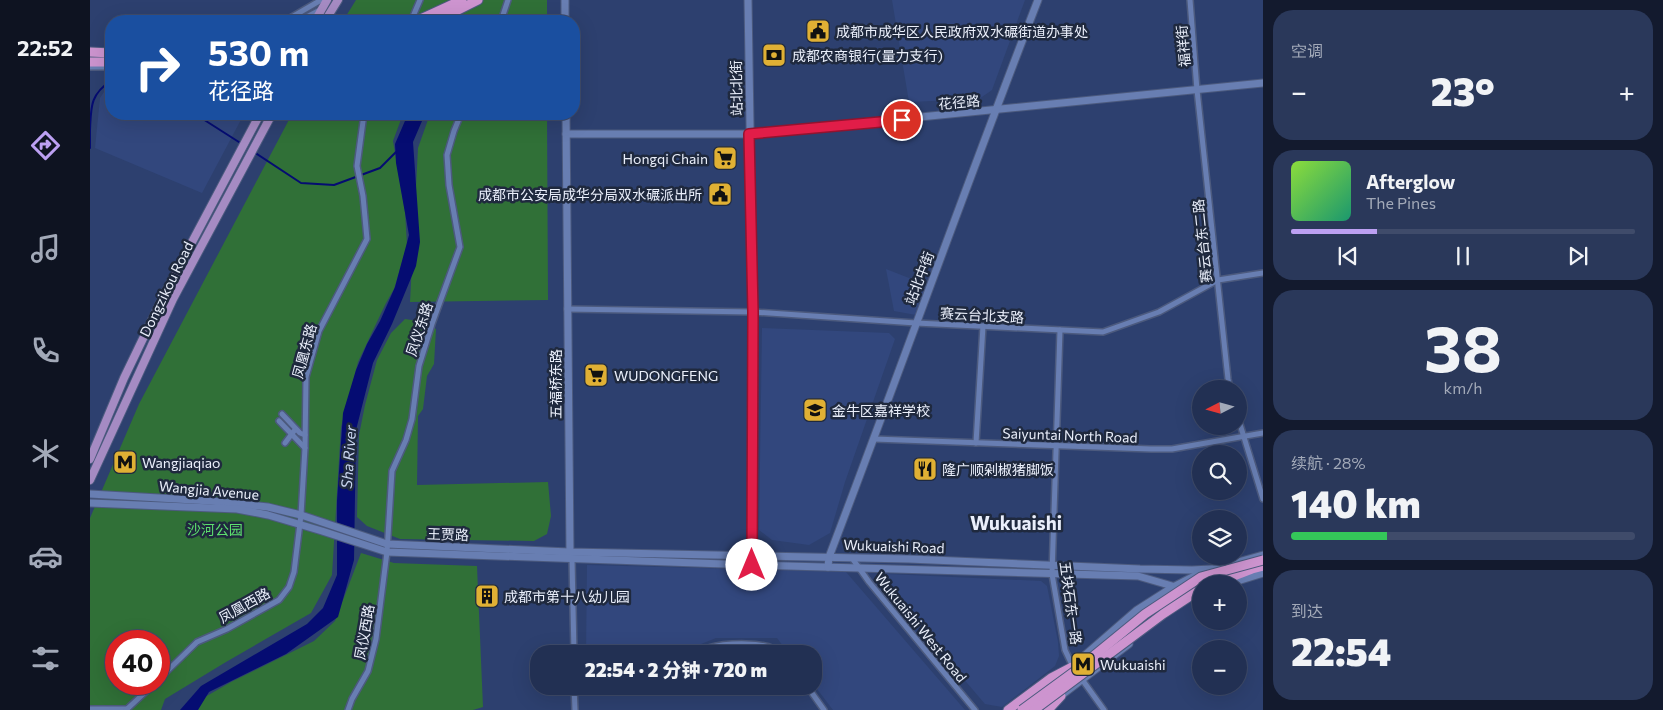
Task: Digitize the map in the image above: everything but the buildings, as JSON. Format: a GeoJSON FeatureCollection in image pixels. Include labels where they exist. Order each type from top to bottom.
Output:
{"type":"FeatureCollection","features":[{"type":"Feature","properties":{"kind":"highway"},"geometry":{"type":"LineString","coordinates":[[429,15],[462,0]]}},
{"type":"Feature","properties":{"kind":"highway"},"geometry":{"type":"LineString","coordinates":[[448,15],[478,0]]}},
{"type":"Feature","properties":{"kind":"highway"},"geometry":{"type":"LineString","coordinates":[[90,53],[105,54]]}},
{"type":"Feature","properties":{"kind":"highway"},"geometry":{"type":"LineString","coordinates":[[90,61],[105,61]]}},
{"type":"Feature","properties":{"kind":"highway"},"geometry":{"type":"LineString","coordinates":[[1022,710],[1074,672],[1145,614],[1201,577],[1263,560]]}},
{"type":"Feature","properties":{"kind":"highway"},"geometry":{"type":"LineString","coordinates":[[1238,575],[1263,566]]}},
{"type":"Feature","properties":{"kind":"highway"},"geometry":{"type":"LineString","coordinates":[[1034,710],[1163,614],[1192,596]]}},
{"type":"Feature","properties":{"kind":"highway"},"geometry":{"type":"LineString","coordinates":[[1008,710],[1051,678],[1072,667]]}},
{"type":"Feature","properties":{"kind":"highway"},"geometry":{"type":"LineString","coordinates":[[1048,710],[1061,696]]}},
{"type":"Feature","properties":{"kind":"main road"},"geometry":{"type":"LineString","coordinates":[[319,15],[328,0]]}},
{"type":"Feature","properties":{"kind":"main road"},"geometry":{"type":"LineString","coordinates":[[329,15],[338,0]]}},
{"type":"Feature","properties":{"kind":"main road"},"geometry":{"type":"LineString","coordinates":[[565,0],[565,15]]}},
{"type":"Feature","properties":{"kind":"main road","name":"站北北街"},"geometry":{"type":"LineString","coordinates":[[748,0],[753,312],[752,565]]}},
{"type":"Feature","properties":{"kind":"main road","name":"站北中街"},"geometry":{"type":"LineString","coordinates":[[828,567],[830,557],[916,323],[1038,0]]}},
{"type":"Feature","properties":{"kind":"main road","name":"花径路"},"geometry":{"type":"LineString","coordinates":[[566,134],[749,134],[1263,83]]}},
{"type":"Feature","properties":{"kind":"main road","name":"Dongzikou Road"},"geometry":{"type":"LineString","coordinates":[[90,459],[124,378],[234,160],[256,120]]}},
{"type":"Feature","properties":{"kind":"main road","name":"Dongzikou Road"},"geometry":{"type":"LineString","coordinates":[[90,480],[173,299],[269,120]]}},
{"type":"Feature","properties":{"kind":"main road","name":"五福桥东路"},"geometry":{"type":"LineString","coordinates":[[566,120],[572,560]]}},
{"type":"Feature","properties":{"kind":"main road","name":"Wangjia Avenue"},"geometry":{"type":"LineString","coordinates":[[90,494],[241,504],[301,515],[323,522]]}},
{"type":"Feature","properties":{"kind":"main road","name":"Wangjia Avenue"},"geometry":{"type":"LineString","coordinates":[[90,503],[237,509],[268,515],[386,552]]}},
{"type":"Feature","properties":{"kind":"main road","name":"王贾路"},"geometry":{"type":"LineString","coordinates":[[323,522],[386,544],[572,552]]}},
{"type":"Feature","properties":{"kind":"main road","name":"Wukuaishi Road"},"geometry":{"type":"LineString","coordinates":[[386,552],[572,560],[1138,576],[1153,579],[1173,587],[1192,590]]}},
{"type":"Feature","properties":{"kind":"main road","name":"Wukuaishi Road"},"geometry":{"type":"LineString","coordinates":[[572,552],[909,559],[1052,566],[1211,569]]}},
{"type":"Feature","properties":{"kind":"main road"},"geometry":{"type":"LineString","coordinates":[[1017,710],[1072,667],[1137,610],[1173,587],[1211,569],[1263,555]]}},
{"type":"Feature","properties":{"kind":"main road"},"geometry":{"type":"LineString","coordinates":[[1247,578],[1263,573]]}},
{"type":"Feature","properties":{"kind":"main road"},"geometry":{"type":"LineString","coordinates":[[1042,710],[1192,596]]}},
{"type":"Feature","properties":{"kind":"street"},"geometry":{"type":"LineString","coordinates":[[295,15],[321,0]]}},
{"type":"Feature","properties":{"kind":"street"},"geometry":{"type":"LineString","coordinates":[[414,15],[420,0]]}},
{"type":"Feature","properties":{"kind":"street"},"geometry":{"type":"LineString","coordinates":[[504,15],[508,0]]}},
{"type":"Feature","properties":{"kind":"street","name":"福祥街"},"geometry":{"type":"LineString","coordinates":[[1190,0],[1198,90]]}},
{"type":"Feature","properties":{"kind":"street"},"geometry":{"type":"LineString","coordinates":[[310,15],[323,8]]}},
{"type":"Feature","properties":{"kind":"street"},"geometry":{"type":"LineString","coordinates":[[90,67],[105,67]]}},
{"type":"Feature","properties":{"kind":"street","name":"赛云台东二路"},"geometry":{"type":"LineString","coordinates":[[1198,90],[1228,380]]}},
{"type":"Feature","properties":{"kind":"street","name":"凤凰东路"},"geometry":{"type":"LineString","coordinates":[[299,524],[305,448],[306,377],[319,331],[367,239],[363,196],[357,166],[363,120]]}},
{"type":"Feature","properties":{"kind":"street","name":"凤仪东路"},"geometry":{"type":"LineString","coordinates":[[386,552],[392,471],[406,440],[412,419],[419,366],[460,247],[449,185],[447,155],[459,120]]}},
{"type":"Feature","properties":{"kind":"street","name":"赛云台北支路"},"geometry":{"type":"LineString","coordinates":[[568,309],[753,312],[916,323],[1103,332],[1160,312],[1218,280],[1263,272]]}},
{"type":"Feature","properties":{"kind":"street"},"geometry":{"type":"LineString","coordinates":[[976,443],[983,326]]}},
{"type":"Feature","properties":{"kind":"street","name":"五块石东一路"},"geometry":{"type":"LineString","coordinates":[[1060,330],[1052,574],[1066,650],[1072,667]]}},
{"type":"Feature","properties":{"kind":"street"},"geometry":{"type":"LineString","coordinates":[[282,414],[305,435]]}},
{"type":"Feature","properties":{"kind":"street"},"geometry":{"type":"LineString","coordinates":[[280,421],[305,448]]}},
{"type":"Feature","properties":{"kind":"street"},"geometry":{"type":"LineString","coordinates":[[285,443],[296,428]]}},
{"type":"Feature","properties":{"kind":"street","name":"Saiyuntai North Road"},"geometry":{"type":"LineString","coordinates":[[874,439],[1056,447],[1172,449],[1263,433]]}},
{"type":"Feature","properties":{"kind":"street"},"geometry":{"type":"LineString","coordinates":[[1243,436],[1263,499]]}},
{"type":"Feature","properties":{"kind":"street","name":"凤凰西路"},"geometry":{"type":"LineString","coordinates":[[170,668],[197,642],[227,629],[279,600],[288,587],[294,572],[299,524]]}},
{"type":"Feature","properties":{"kind":"street","name":"凤仪西路"},"geometry":{"type":"LineString","coordinates":[[348,710],[368,671],[376,639],[386,552]]}},
{"type":"Feature","properties":{"kind":"street","name":"Wukuaishi West Road"},"geometry":{"type":"LineString","coordinates":[[852,558],[869,582],[975,710]]}},
{"type":"Feature","properties":{"kind":"street","name":"五福桥东路"},"geometry":{"type":"LineString","coordinates":[[572,560],[574,645]]}},
{"type":"Feature","properties":{"kind":"street"},"geometry":{"type":"LineString","coordinates":[[733,645],[765,645]]}},
{"type":"Feature","properties":{"kind":"street"},"geometry":{"type":"LineString","coordinates":[[1072,667],[1104,710]]}},
{"type":"Feature","properties":{"kind":"street"},"geometry":{"type":"LineString","coordinates":[[121,710],[127,710],[143,695]]}},
{"type":"Feature","properties":{"kind":"street"},"geometry":{"type":"LineString","coordinates":[[574,695],[575,710]]}},
{"type":"Feature","properties":{"kind":"street"},"geometry":{"type":"LineString","coordinates":[[814,695],[824,710]]}},
{"type":"Feature","properties":{"kind":"street"},"geometry":{"type":"LineString","coordinates":[[90,709],[127,710]]}},
{"type":"Feature","properties":{"kind":"shaded area"},"geometry":{"type":"Polygon","coordinates":[[[892,0],[1025,0],[992,90],[979,99],[909,102],[892,0]]]}},
{"type":"Feature","properties":{"kind":"shaded area"},"geometry":{"type":"Polygon","coordinates":[[[104,92],[105,120],[241,120],[202,193],[95,148],[100,98],[104,92]]]}},
{"type":"Feature","properties":{"kind":"shaded area"},"geometry":{"type":"Polygon","coordinates":[[[886,269],[927,285],[916,315],[894,311],[886,269]]]}},
{"type":"Feature","properties":{"kind":"shaded area","name":"金牛区嘉祥学校"},"geometry":{"type":"Polygon","coordinates":[[[762,328],[889,333],[895,339],[845,482],[830,533],[809,545],[772,540],[759,530],[762,328]]]}},
{"type":"Feature","properties":{"kind":"shaded area"},"geometry":{"type":"Polygon","coordinates":[[[587,565],[846,572],[965,710],[833,710],[822,695],[822,645],[782,645],[777,638],[716,638],[698,645],[586,645],[587,565]]]}},
{"type":"Feature","properties":{"kind":"shaded area"},"geometry":{"type":"Polygon","coordinates":[[[887,574],[1041,581],[1047,586],[1058,642],[1059,656],[1055,666],[1002,707],[985,704],[885,587],[887,574]]]}},
{"type":"Feature","properties":{"kind":"green space"},"geometry":{"type":"Polygon","coordinates":[[[356,0],[448,0],[442,15],[347,15],[356,0]]]}},
{"type":"Feature","properties":{"kind":"green space"},"geometry":{"type":"Polygon","coordinates":[[[468,0],[547,0],[547,15],[463,15],[468,0]]]}},
{"type":"Feature","properties":{"kind":"green space","name":"沙河公园"},"geometry":{"type":"Polygon","coordinates":[[[289,120],[401,120],[393,141],[405,212],[407,245],[394,289],[358,362],[341,427],[332,575],[311,613],[165,699],[161,710],[90,710],[90,518],[139,404],[289,120]]]}},
{"type":"Feature","properties":{"kind":"green space"},"geometry":{"type":"Polygon","coordinates":[[[428,120],[547,120],[548,300],[410,302],[418,148],[428,120]]]}},
{"type":"Feature","properties":{"kind":"green space"},"geometry":{"type":"Polygon","coordinates":[[[405,319],[425,322],[436,329],[434,364],[427,376],[423,409],[418,416],[417,485],[548,482],[551,516],[547,534],[534,541],[400,539],[367,526],[357,517],[359,435],[365,405],[377,360],[391,333],[405,319]]]}},
{"type":"Feature","properties":{"kind":"green space"},"geometry":{"type":"Polygon","coordinates":[[[361,553],[394,563],[477,566],[483,707],[473,710],[197,710],[205,697],[314,641],[335,621],[361,553]]]}},
{"type":"Feature","properties":{"kind":"water","name":"Sha River"},"geometry":{"type":"Polygon","coordinates":[[[405,120],[422,120],[413,142],[420,242],[416,266],[392,324],[373,363],[356,430],[354,560],[338,617],[286,654],[209,692],[198,710],[180,710],[201,686],[307,624],[323,608],[337,575],[337,501],[343,413],[356,370],[395,287],[409,235],[396,163],[395,144],[405,120]]]}},
{"type":"Feature","properties":{"kind":"waterway"},"geometry":{"type":"LineString","coordinates":[[90,130],[95,96],[105,85]]}},
{"type":"Feature","properties":{"kind":"waterway"},"geometry":{"type":"LineString","coordinates":[[204,120],[242,144]]}},
{"type":"Feature","properties":{"kind":"waterway"},"geometry":{"type":"LineString","coordinates":[[90,130],[90,148]]}},
{"type":"Feature","properties":{"kind":"waterway"},"geometry":{"type":"LineString","coordinates":[[254,152],[301,183],[334,185],[380,168],[396,152]]}},
{"type":"Feature","properties":{"kind":"place","name":"成都市成华区人民政府双水碾街道办事处"},"geometry":{"type":"Point","coordinates":[818,31]}},
{"type":"Feature","properties":{"kind":"place","name":"成都农商银行(量力支行)"},"geometry":{"type":"Point","coordinates":[774,55]}},
{"type":"Feature","properties":{"kind":"place","name":"Hongqi Chain"},"geometry":{"type":"Point","coordinates":[725,158]}},
{"type":"Feature","properties":{"kind":"place","name":"成都市公安局成华分局双水碾派出所"},"geometry":{"type":"Point","coordinates":[720,194]}},
{"type":"Feature","properties":{"kind":"place","name":"WUDONGFENG"},"geometry":{"type":"Point","coordinates":[596,375]}},
{"type":"Feature","properties":{"kind":"place","name":"金牛区嘉祥学校"},"geometry":{"type":"Point","coordinates":[815,410]}},
{"type":"Feature","properties":{"kind":"place","name":"Wangjiaqiao"},"geometry":{"type":"Point","coordinates":[125,462]}},
{"type":"Feature","properties":{"kind":"place","name":"隆广顺剁椒猪脚饭"},"geometry":{"type":"Point","coordinates":[925,469]}},
{"type":"Feature","properties":{"kind":"place","name":"成都市第十八幼儿园"},"geometry":{"type":"Point","coordinates":[487,596]}},
{"type":"Feature","properties":{"kind":"place","name":"Wukuaishi"},"geometry":{"type":"Point","coordinates":[1083,664]}},
{"type":"Feature","properties":{"kind":"district","name":"Wukuaishi"},"geometry":{"type":"Point","coordinates":[1016,522]}},
{"type":"Feature","properties":{"kind":"route"},"geometry":{"type":"LineString","coordinates":[[752,565],[753,312],[749,134],[902,120]]}}]}
